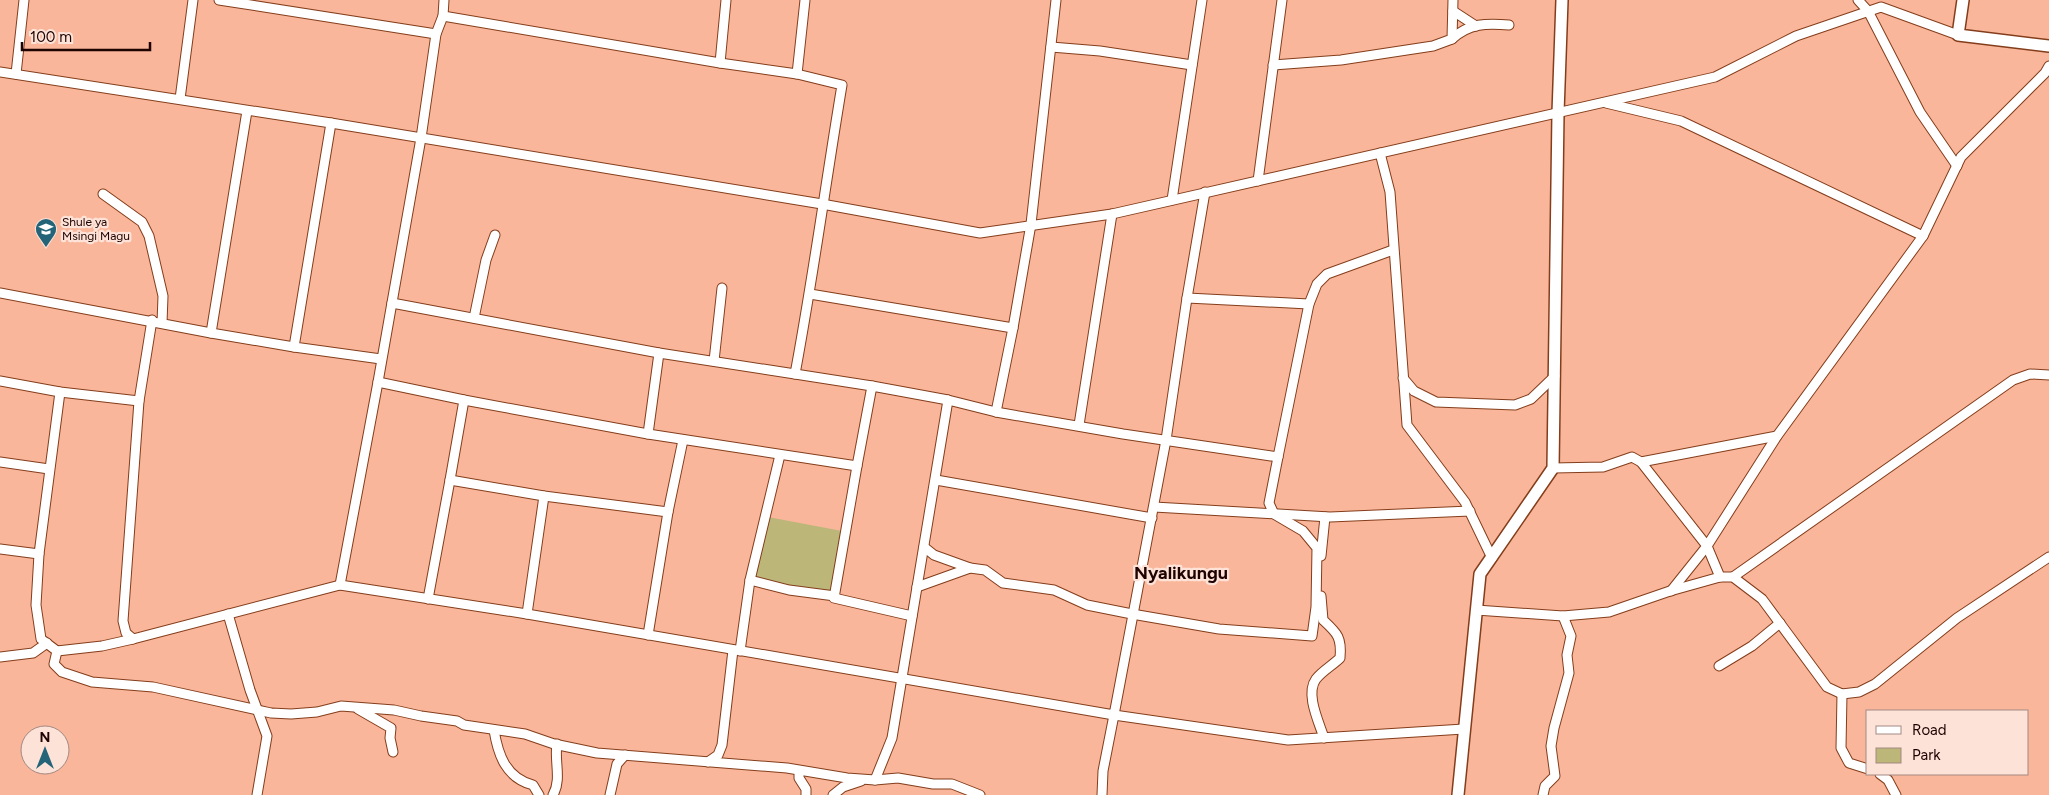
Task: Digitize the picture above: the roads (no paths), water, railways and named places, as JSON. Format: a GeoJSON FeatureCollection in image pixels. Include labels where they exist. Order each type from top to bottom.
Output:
{"type":"FeatureCollection","features":[{"type":"Feature","properties":{"kind":"street"},"geometry":{"type":"LineString","coordinates":[[16,74],[24,0]]}},
{"type":"Feature","properties":{"kind":"street"},"geometry":{"type":"LineString","coordinates":[[180,99],[193,0]]}},
{"type":"Feature","properties":{"kind":"street"},"geometry":{"type":"LineString","coordinates":[[223,0],[436,34]]}},
{"type":"Feature","properties":{"kind":"street"},"geometry":{"type":"LineString","coordinates":[[340,585],[392,303],[436,34],[443,16],[444,0]]}},
{"type":"Feature","properties":{"kind":"street"},"geometry":{"type":"LineString","coordinates":[[720,63],[726,0]]}},
{"type":"Feature","properties":{"kind":"street"},"geometry":{"type":"LineString","coordinates":[[797,74],[805,0]]}},
{"type":"Feature","properties":{"kind":"street"},"geometry":{"type":"LineString","coordinates":[[996,412],[1032,224],[1056,0]]}},
{"type":"Feature","properties":{"kind":"street"},"geometry":{"type":"LineString","coordinates":[[1172,200],[1202,0]]}},
{"type":"Feature","properties":{"kind":"street"},"geometry":{"type":"LineString","coordinates":[[1258,180],[1282,0]]}},
{"type":"Feature","properties":{"kind":"street"},"geometry":{"type":"LineString","coordinates":[[1452,39],[1453,0]]}},
{"type":"Feature","properties":{"kind":"street"},"geometry":{"type":"LineString","coordinates":[[1458,795],[1480,574],[1553,468],[1558,113],[1562,0]]}},
{"type":"Feature","properties":{"kind":"street"},"geometry":{"type":"LineString","coordinates":[[1858,0],[1868,11],[1920,112],[1957,166]]}},
{"type":"Feature","properties":{"kind":"street"},"geometry":{"type":"LineString","coordinates":[[1958,35],[1963,0]]}},
{"type":"Feature","properties":{"kind":"street"},"geometry":{"type":"LineString","coordinates":[[0,72],[331,123],[822,204],[980,233],[1112,214],[1715,77],[1796,36],[1880,7],[1958,35],[2049,46]]}},
{"type":"Feature","properties":{"kind":"street"},"geometry":{"type":"LineString","coordinates":[[1453,11],[1476,26]]}},
{"type":"Feature","properties":{"kind":"street"},"geometry":{"type":"LineString","coordinates":[[443,16],[720,63],[797,74],[842,85],[822,204],[810,294],[795,374]]}},
{"type":"Feature","properties":{"kind":"street"},"geometry":{"type":"LineString","coordinates":[[1273,65],[1341,60],[1433,46],[1452,39],[1461,30],[1490,23],[1509,25]]}},
{"type":"Feature","properties":{"kind":"street"},"geometry":{"type":"LineString","coordinates":[[1051,47],[1192,65]]}},
{"type":"Feature","properties":{"kind":"street"},"geometry":{"type":"LineString","coordinates":[[1670,591],[1707,546],[1777,436],[1923,236],[1961,157],[2045,73],[2049,66]]}},
{"type":"Feature","properties":{"kind":"street"},"geometry":{"type":"LineString","coordinates":[[1603,103],[1681,120],[1923,236]]}},
{"type":"Feature","properties":{"kind":"street"},"geometry":{"type":"LineString","coordinates":[[211,333],[247,111]]}},
{"type":"Feature","properties":{"kind":"street"},"geometry":{"type":"LineString","coordinates":[[294,347],[331,123]]}},
{"type":"Feature","properties":{"kind":"street"},"geometry":{"type":"LineString","coordinates":[[1380,153],[1390,192],[1407,425],[1465,502],[1492,558]]}},
{"type":"Feature","properties":{"kind":"street"},"geometry":{"type":"LineString","coordinates":[[1102,795],[1103,771],[1166,440],[1205,192]]}},
{"type":"Feature","properties":{"kind":"street"},"geometry":{"type":"LineString","coordinates":[[103,194],[142,222],[149,236],[163,296],[162,323]]}},
{"type":"Feature","properties":{"kind":"street"},"geometry":{"type":"LineString","coordinates":[[1079,425],[1112,214]]}},
{"type":"Feature","properties":{"kind":"street"},"geometry":{"type":"LineString","coordinates":[[474,318],[486,260],[495,235]]}},
{"type":"Feature","properties":{"kind":"street"},"geometry":{"type":"LineString","coordinates":[[924,547],[942,558],[970,568],[985,570],[1003,583],[1054,590],[1087,605],[1212,628],[1312,636],[1316,607],[1317,548],[1303,531],[1274,514],[1269,503],[1309,304],[1317,284],[1327,274],[1393,250]]}},
{"type":"Feature","properties":{"kind":"street"},"geometry":{"type":"LineString","coordinates":[[714,361],[722,288]]}},
{"type":"Feature","properties":{"kind":"street"},"geometry":{"type":"LineString","coordinates":[[0,293],[152,320],[211,333],[381,359]]}},
{"type":"Feature","properties":{"kind":"street"},"geometry":{"type":"LineString","coordinates":[[810,294],[1013,328]]}},
{"type":"Feature","properties":{"kind":"street"},"geometry":{"type":"LineString","coordinates":[[1187,298],[1309,304]]}},
{"type":"Feature","properties":{"kind":"street"},"geometry":{"type":"LineString","coordinates":[[392,303],[659,352],[872,386],[948,400],[996,412],[1278,457]]}},
{"type":"Feature","properties":{"kind":"street"},"geometry":{"type":"LineString","coordinates":[[132,639],[126,633],[123,622],[139,401],[152,320]]}},
{"type":"Feature","properties":{"kind":"street"},"geometry":{"type":"LineString","coordinates":[[648,434],[659,352]]}},
{"type":"Feature","properties":{"kind":"street"},"geometry":{"type":"LineString","coordinates":[[1476,610],[1563,616],[1609,612],[1670,591],[1720,577],[1733,577],[2013,380],[2030,374],[2049,375]]}},
{"type":"Feature","properties":{"kind":"street"},"geometry":{"type":"LineString","coordinates":[[1403,378],[1414,391],[1436,402],[1515,405],[1530,399],[1555,376]]}},
{"type":"Feature","properties":{"kind":"street"},"geometry":{"type":"LineString","coordinates":[[0,381],[60,392],[139,401]]}},
{"type":"Feature","properties":{"kind":"street"},"geometry":{"type":"LineString","coordinates":[[378,382],[648,434],[857,466]]}},
{"type":"Feature","properties":{"kind":"street"},"geometry":{"type":"LineString","coordinates":[[834,596],[872,386]]}},
{"type":"Feature","properties":{"kind":"street"},"geometry":{"type":"LineString","coordinates":[[60,392],[39,554],[36,605],[42,639],[57,651],[102,646],[340,585],[527,614],[901,680],[1114,715],[1288,740],[1464,729]]}},
{"type":"Feature","properties":{"kind":"street"},"geometry":{"type":"LineString","coordinates":[[428,598],[464,400]]}},
{"type":"Feature","properties":{"kind":"street"},"geometry":{"type":"LineString","coordinates":[[870,780],[892,738],[948,400]]}},
{"type":"Feature","properties":{"kind":"street"},"geometry":{"type":"LineString","coordinates":[[1641,462],[1777,436]]}},
{"type":"Feature","properties":{"kind":"street"},"geometry":{"type":"LineString","coordinates":[[648,635],[668,512],[683,440]]}},
{"type":"Feature","properties":{"kind":"street"},"geometry":{"type":"LineString","coordinates":[[708,762],[718,755],[722,745],[750,580],[780,455]]}},
{"type":"Feature","properties":{"kind":"street"},"geometry":{"type":"LineString","coordinates":[[1553,468],[1602,467],[1632,457],[1641,462],[1707,546],[1720,577]]}},
{"type":"Feature","properties":{"kind":"street"},"geometry":{"type":"LineString","coordinates":[[0,462],[49,469]]}},
{"type":"Feature","properties":{"kind":"street"},"geometry":{"type":"LineString","coordinates":[[450,480],[544,496],[668,512]]}},
{"type":"Feature","properties":{"kind":"street"},"geometry":{"type":"LineString","coordinates":[[936,480],[1152,518]]}},
{"type":"Feature","properties":{"kind":"street"},"geometry":{"type":"LineString","coordinates":[[527,614],[544,496]]}},
{"type":"Feature","properties":{"kind":"street"},"geometry":{"type":"LineString","coordinates":[[1154,507],[1325,517],[1470,511]]}},
{"type":"Feature","properties":{"kind":"street"},"geometry":{"type":"LineString","coordinates":[[1324,738],[1312,693],[1315,680],[1340,658],[1342,642],[1335,631],[1323,620],[1321,554],[1325,517]]}},
{"type":"Feature","properties":{"kind":"street"},"geometry":{"type":"LineString","coordinates":[[0,549],[39,554]]}},
{"type":"Feature","properties":{"kind":"street"},"geometry":{"type":"LineString","coordinates":[[1733,577],[1762,599],[1827,687],[1842,694],[1859,692],[1875,684],[1957,618],[2049,557]]}},
{"type":"Feature","properties":{"kind":"street"},"geometry":{"type":"LineString","coordinates":[[917,587],[970,568]]}},
{"type":"Feature","properties":{"kind":"street"},"geometry":{"type":"LineString","coordinates":[[750,580],[789,590],[834,596],[834,598],[912,616]]}},
{"type":"Feature","properties":{"kind":"street"},"geometry":{"type":"LineString","coordinates":[[228,614],[267,736],[257,795]]}},
{"type":"Feature","properties":{"kind":"street"},"geometry":{"type":"LineString","coordinates":[[1543,795],[1545,786],[1555,776],[1551,746],[1569,673],[1567,655],[1570,636],[1563,616]]}},
{"type":"Feature","properties":{"kind":"street"},"geometry":{"type":"LineString","coordinates":[[1720,666],[1752,646],[1780,623]]}},
{"type":"Feature","properties":{"kind":"street"},"geometry":{"type":"LineString","coordinates":[[0,657],[33,654],[47,643]]}},
{"type":"Feature","properties":{"kind":"street"},"geometry":{"type":"LineString","coordinates":[[57,651],[54,664],[62,672],[92,682],[153,687],[258,710],[292,714],[317,712],[341,706],[400,710],[405,713],[525,734],[556,744],[597,753],[733,764],[870,780]]}},
{"type":"Feature","properties":{"kind":"street"},"geometry":{"type":"LineString","coordinates":[[1842,694],[1841,748],[1849,763],[1866,768]]}},
{"type":"Feature","properties":{"kind":"street"},"geometry":{"type":"LineString","coordinates":[[356,708],[391,728],[390,738],[393,752]]}},
{"type":"Feature","properties":{"kind":"street"},"geometry":{"type":"LineString","coordinates":[[494,730],[498,752],[510,772],[520,782],[533,785],[539,795]]}},
{"type":"Feature","properties":{"kind":"street"},"geometry":{"type":"LineString","coordinates":[[553,795],[558,786],[556,744]]}},
{"type":"Feature","properties":{"kind":"street"},"geometry":{"type":"LineString","coordinates":[[722,745],[733,764]]}},
{"type":"Feature","properties":{"kind":"street"},"geometry":{"type":"LineString","coordinates":[[610,795],[617,764],[625,755]]}},
{"type":"Feature","properties":{"kind":"street"},"geometry":{"type":"LineString","coordinates":[[799,771],[798,778],[806,789],[806,795]]}},
{"type":"Feature","properties":{"kind":"street"},"geometry":{"type":"LineString","coordinates":[[1881,775],[1888,780],[1896,795]]}},
{"type":"Feature","properties":{"kind":"street"},"geometry":{"type":"LineString","coordinates":[[833,795],[843,787],[870,780],[898,778],[933,784],[952,784],[980,795]]}},
{"type":"Feature","properties":{"kind":"place","name":"Shule ya Msingi Magu"},"geometry":{"type":"Point","coordinates":[46,248]}},
{"type":"Feature","properties":{"kind":"district","name":"Nyalikungu"},"geometry":{"type":"Point","coordinates":[1181,573]}}]}
